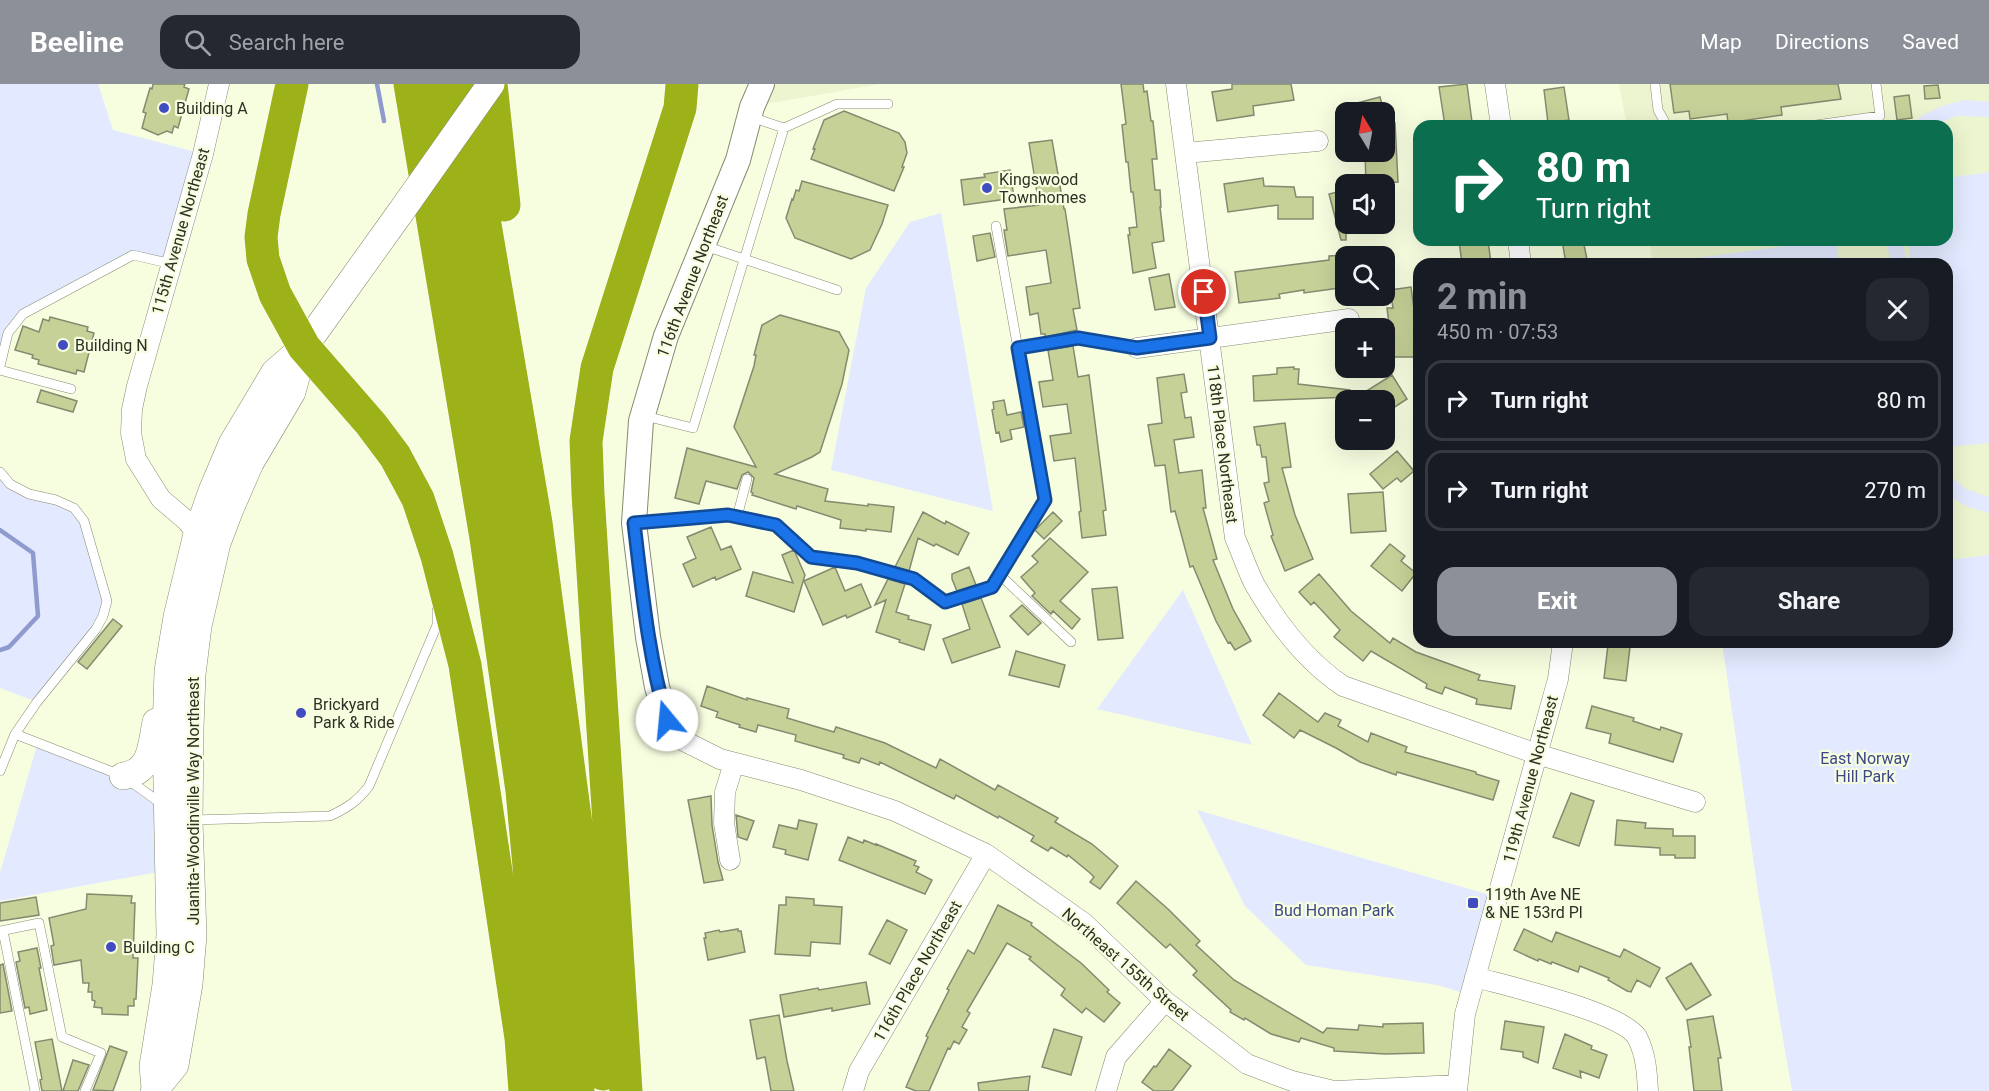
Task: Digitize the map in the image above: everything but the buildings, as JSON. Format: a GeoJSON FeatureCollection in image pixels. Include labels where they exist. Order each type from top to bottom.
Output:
{"type":"FeatureCollection","features":[{"type":"Feature","properties":{"kind":"highway"},"geometry":{"type":"LineString","coordinates":[[292,84],[264,214],[261,237],[263,259],[275,294],[304,346],[371,424],[395,456],[418,499],[437,556],[465,665],[521,1038],[525,1091]]}},
{"type":"Feature","properties":{"kind":"highway"},"geometry":{"type":"LineString","coordinates":[[410,84],[486,538],[522,791],[550,1091]]}},
{"type":"Feature","properties":{"kind":"highway"},"geometry":{"type":"LineString","coordinates":[[434,84],[493,422],[531,662],[565,951],[578,1091]]}},
{"type":"Feature","properties":{"kind":"highway"},"geometry":{"type":"LineString","coordinates":[[461,84],[538,535],[587,907],[604,1091]]}},
{"type":"Feature","properties":{"kind":"highway"},"geometry":{"type":"LineString","coordinates":[[483,84],[547,452],[623,1054]]}},
{"type":"Feature","properties":{"kind":"highway"},"geometry":{"type":"LineString","coordinates":[[491,84],[504,205]]}},
{"type":"Feature","properties":{"kind":"highway"},"geometry":{"type":"LineString","coordinates":[[626,1091],[586,441],[597,368],[680,108],[682,84]]}},
{"type":"Feature","properties":{"kind":"main road","name":"Juanita-Woodinville Way Northeast"},"geometry":{"type":"LineString","coordinates":[[123,776],[132,775],[143,768],[150,752],[177,617],[197,534],[232,444],[275,372],[304,346],[491,84]]}},
{"type":"Feature","properties":{"kind":"main road","name":"Juanita-Woodinville Way Northeast"},"geometry":{"type":"LineString","coordinates":[[154,1089],[153,1066],[166,985],[171,935],[170,912],[178,883],[180,837],[178,814],[198,626],[215,554],[230,509],[250,462],[292,392],[304,346]]}},
{"type":"Feature","properties":{"kind":"main road"},"geometry":{"type":"LineString","coordinates":[[168,671],[178,713],[178,814]]}},
{"type":"Feature","properties":{"kind":"main road","name":"Juanita-Woodinville Way Northeast"},"geometry":{"type":"LineString","coordinates":[[154,1089],[175,1065],[189,984],[193,935],[178,814]]}},
{"type":"Feature","properties":{"kind":"street","name":"115th Avenue Northeast"},"geometry":{"type":"LineString","coordinates":[[197,534],[187,521],[161,500],[136,459],[131,433],[132,409],[163,289],[203,154],[219,84]]}},
{"type":"Feature","properties":{"kind":"street","name":"116th Avenue Northeast"},"geometry":{"type":"LineString","coordinates":[[667,720],[657,687],[650,648],[634,523],[638,449],[643,415],[666,336],[738,160],[749,117],[762,84]]}},
{"type":"Feature","properties":{"kind":"street","name":"118th Place Northeast"},"geometry":{"type":"LineString","coordinates":[[1176,84],[1235,538],[1255,584],[1296,645],[1324,673],[1343,686],[1537,754]]}},
{"type":"Feature","properties":{"kind":"street"},"geometry":{"type":"LineString","coordinates":[[1495,84],[1500,120]]}},
{"type":"Feature","properties":{"kind":"street"},"geometry":{"type":"LineString","coordinates":[[1185,153],[1318,141]]}},
{"type":"Feature","properties":{"kind":"street"},"geometry":{"type":"LineString","coordinates":[[1137,348],[1335,321]]}},
{"type":"Feature","properties":{"kind":"street","name":"119th Avenue Northeast"},"geometry":{"type":"LineString","coordinates":[[1456,1088],[1465,1014],[1558,679],[1562,648]]}},
{"type":"Feature","properties":{"kind":"street","name":"Northeast 155th Street"},"geometry":{"type":"LineString","coordinates":[[667,720],[684,741],[720,759],[801,780],[895,811],[986,854],[1084,923],[1165,1001],[1247,1064],[1292,1086],[1336,1091],[1456,1088]]}},
{"type":"Feature","properties":{"kind":"street"},"geometry":{"type":"LineString","coordinates":[[1537,754],[1695,802]]}},
{"type":"Feature","properties":{"kind":"street"},"geometry":{"type":"LineString","coordinates":[[730,860],[724,822],[725,792],[735,762]]}},
{"type":"Feature","properties":{"kind":"street","name":"116th Place Northeast"},"geometry":{"type":"LineString","coordinates":[[853,1091],[859,1071],[986,854]]}},
{"type":"Feature","properties":{"kind":"street"},"geometry":{"type":"LineString","coordinates":[[1475,977],[1556,999],[1620,1023],[1636,1036],[1646,1062],[1648,1091]]}},
{"type":"Feature","properties":{"kind":"street"},"geometry":{"type":"LineString","coordinates":[[1106,1091],[1116,1057],[1165,1001]]}},
{"type":"Feature","properties":{"kind":"lane"},"geometry":{"type":"LineString","coordinates":[[1655,84],[1658,110],[1664,120]]}},
{"type":"Feature","properties":{"kind":"lane"},"geometry":{"type":"LineString","coordinates":[[1852,120],[1880,116],[1876,84]]}},
{"type":"Feature","properties":{"kind":"lane"},"geometry":{"type":"LineString","coordinates":[[749,117],[784,128],[837,104],[888,104]]}},
{"type":"Feature","properties":{"kind":"lane"},"geometry":{"type":"LineString","coordinates":[[643,415],[693,428],[784,128]]}},
{"type":"Feature","properties":{"kind":"lane"},"geometry":{"type":"LineString","coordinates":[[634,523],[728,515],[776,525],[811,557],[857,563],[914,579],[945,602],[992,587],[1045,500],[996,226]]}},
{"type":"Feature","properties":{"kind":"lane"},"geometry":{"type":"LineString","coordinates":[[703,245],[837,290]]}},
{"type":"Feature","properties":{"kind":"lane"},"geometry":{"type":"LineString","coordinates":[[71,389],[0,368],[8,333],[23,314],[133,255],[172,264]]}},
{"type":"Feature","properties":{"kind":"lane"},"geometry":{"type":"LineString","coordinates":[[1018,348],[1078,338],[1137,348]]}},
{"type":"Feature","properties":{"kind":"lane"},"geometry":{"type":"LineString","coordinates":[[0,472],[10,484],[29,494],[56,500],[74,508],[84,521],[107,601],[96,629],[37,702],[15,734],[0,771]]}},
{"type":"Feature","properties":{"kind":"lane"},"geometry":{"type":"LineString","coordinates":[[737,517],[747,478]]}},
{"type":"Feature","properties":{"kind":"lane"},"geometry":{"type":"LineString","coordinates":[[15,734],[123,776],[178,814],[330,816],[348,808],[369,786],[437,625],[437,556]]}},
{"type":"Feature","properties":{"kind":"lane"},"geometry":{"type":"LineString","coordinates":[[1000,575],[1071,642]]}},
{"type":"Feature","properties":{"kind":"lane"},"geometry":{"type":"LineString","coordinates":[[35,1091],[1,931],[39,923],[62,1037],[101,1053],[85,1091]]}},
{"type":"Feature","properties":{"kind":"shaded area"},"geometry":{"type":"Polygon","coordinates":[[[764,84],[880,84],[755,106],[764,84]]]}},
{"type":"Feature","properties":{"kind":"shaded area"},"geometry":{"type":"Polygon","coordinates":[[[1619,84],[1989,84],[1989,555],[1953,559],[1953,258],[1652,258],[1650,246],[1953,246],[1953,120],[1626,120],[1619,84]]]}},
{"type":"Feature","properties":{"kind":"green space"},"geometry":{"type":"Polygon","coordinates":[[[0,84],[98,84],[113,130],[203,154],[172,264],[133,255],[23,314],[8,333],[0,366],[0,84]]]}},
{"type":"Feature","properties":{"kind":"green space"},"geometry":{"type":"Polygon","coordinates":[[[1965,100],[1989,102],[1989,117],[1957,116],[1947,120],[1917,120],[1949,104],[1965,100]]]}},
{"type":"Feature","properties":{"kind":"green space"},"geometry":{"type":"Polygon","coordinates":[[[1989,172],[1989,443],[1953,446],[1953,258],[1910,258],[1909,246],[1953,246],[1953,177],[1989,172]]]}},
{"type":"Feature","properties":{"kind":"green space"},"geometry":{"type":"Polygon","coordinates":[[[941,213],[993,511],[831,470],[866,288],[910,222],[941,213]]]}},
{"type":"Feature","properties":{"kind":"green space"},"geometry":{"type":"Polygon","coordinates":[[[1785,246],[1837,246],[1838,258],[1695,258],[1785,246]]]}},
{"type":"Feature","properties":{"kind":"green space"},"geometry":{"type":"Polygon","coordinates":[[[1888,246],[1904,246],[1905,258],[1889,258],[1888,246]]]}},
{"type":"Feature","properties":{"kind":"green space"},"geometry":{"type":"Polygon","coordinates":[[[0,472],[10,484],[56,500],[84,521],[107,601],[103,616],[37,702],[0,688],[0,472]]]}},
{"type":"Feature","properties":{"kind":"green space"},"geometry":{"type":"Polygon","coordinates":[[[1953,478],[1966,489],[1989,497],[1989,513],[1968,507],[1953,498],[1953,478]]]}},
{"type":"Feature","properties":{"kind":"green space","name":"East Norway Hill Park"},"geometry":{"type":"Polygon","coordinates":[[[1989,555],[1989,1091],[1792,1091],[1759,899],[1723,648],[1953,648],[1953,559],[1989,555]]]}},
{"type":"Feature","properties":{"kind":"green space"},"geometry":{"type":"Polygon","coordinates":[[[1183,590],[1252,745],[1097,709],[1183,590]]]}},
{"type":"Feature","properties":{"kind":"green space"},"geometry":{"type":"Polygon","coordinates":[[[37,745],[158,792],[158,872],[0,901],[0,873],[37,745]]]}},
{"type":"Feature","properties":{"kind":"green space","name":"Bud Homan Park"},"geometry":{"type":"Polygon","coordinates":[[[1197,810],[1497,897],[1470,995],[1437,985],[1306,965],[1245,906],[1197,810]]]}},
{"type":"Feature","properties":{"kind":"waterway"},"geometry":{"type":"LineString","coordinates":[[377,84],[384,121]]}},
{"type":"Feature","properties":{"kind":"waterway"},"geometry":{"type":"LineString","coordinates":[[0,530],[33,553],[38,616],[9,647],[0,650]]}},
{"type":"Feature","properties":{"kind":"place","name":"Building A"},"geometry":{"type":"Point","coordinates":[164,108]}},
{"type":"Feature","properties":{"kind":"place","name":"Kingswood Townhomes"},"geometry":{"type":"Point","coordinates":[987,188]}},
{"type":"Feature","properties":{"kind":"place","name":"Building N"},"geometry":{"type":"Point","coordinates":[63,345]}},
{"type":"Feature","properties":{"kind":"place","name":"Brickyard Park & Ride"},"geometry":{"type":"Point","coordinates":[301,713]}},
{"type":"Feature","properties":{"kind":"place","name":"119th Ave NE & NE 153rd Pl"},"geometry":{"type":"Point","coordinates":[1473,903]}},
{"type":"Feature","properties":{"kind":"place","name":"Building C"},"geometry":{"type":"Point","coordinates":[111,947]}},
{"type":"Feature","properties":{"kind":"route"},"geometry":{"type":"LineString","coordinates":[[667,720],[657,687],[648,638],[634,523],[728,515],[776,525],[811,557],[857,563],[914,579],[945,602],[992,587],[1045,500],[1018,348],[1078,338],[1137,348],[1210,338],[1204,292]]}}]}
